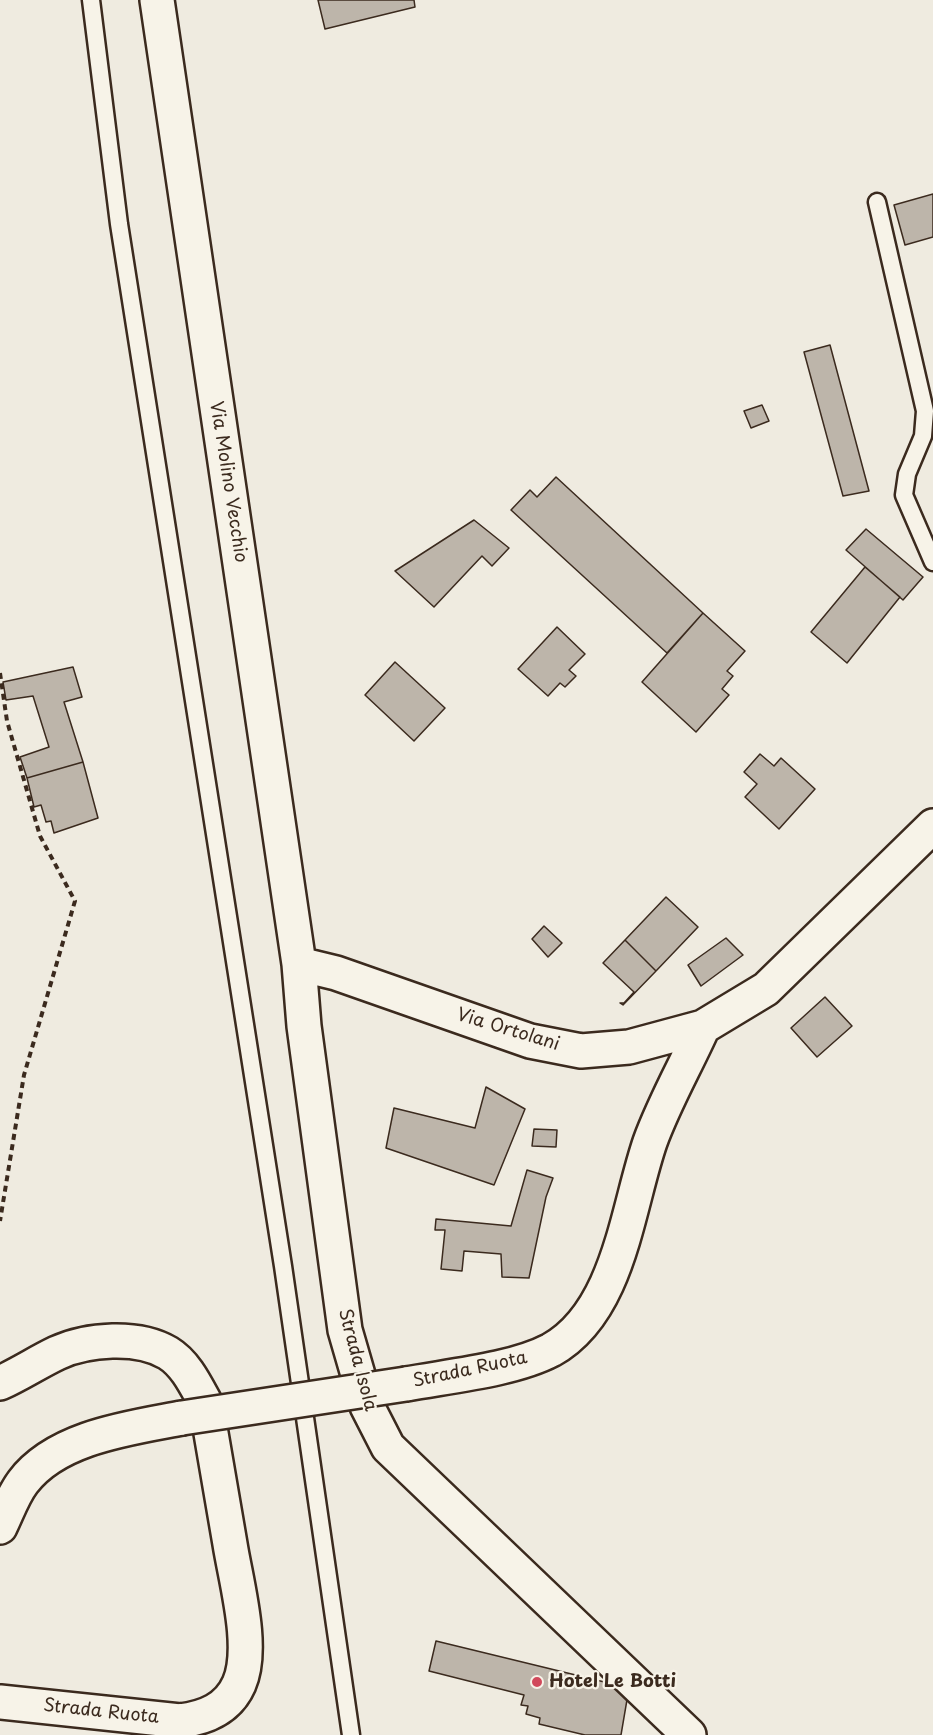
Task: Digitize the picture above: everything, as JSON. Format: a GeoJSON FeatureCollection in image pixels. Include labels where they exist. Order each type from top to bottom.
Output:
{"type":"FeatureCollection","features":[{"type":"Feature","properties":{"kind":"street","name":"Via Molino Vecchio"},"geometry":{"type":"LineString","coordinates":[[157,0],[299,964]]}},
{"type":"Feature","properties":{"kind":"street","name":"Via Ortolani"},"geometry":{"type":"LineString","coordinates":[[299,964],[336,973],[531,1041],[581,1051],[629,1047],[703,1027],[766,989],[933,826]]}},
{"type":"Feature","properties":{"kind":"street","name":"Strada Isola"},"geometry":{"type":"LineString","coordinates":[[299,964],[304,1026],[345,1330],[367,1406],[388,1447],[689,1735]]}},
{"type":"Feature","properties":{"kind":"street","name":"Strada Ruota"},"geometry":{"type":"LineString","coordinates":[[0,1527],[23,1482],[50,1457],[107,1432],[182,1418],[406,1384],[521,1362],[552,1349],[578,1329],[606,1290],[651,1141],[703,1027]]}},
{"type":"Feature","properties":{"kind":"street","name":"Strada Ruota"},"geometry":{"type":"LineString","coordinates":[[0,1383],[58,1353],[97,1341],[130,1341],[168,1353],[191,1375],[206,1404],[243,1626],[244,1665],[239,1684],[230,1699],[215,1711],[199,1719],[180,1721],[0,1702]]}},
{"type":"Feature","properties":{"kind":"lane"},"geometry":{"type":"LineString","coordinates":[[91,0],[118,224],[283,1266],[351,1735]]}},
{"type":"Feature","properties":{"kind":"lane"},"geometry":{"type":"LineString","coordinates":[[877,202],[925,411],[923,436],[907,474],[904,495],[933,562]]}},
{"type":"Feature","properties":{"kind":"path"},"geometry":{"type":"LineString","coordinates":[[0,673],[7,721],[40,836],[75,901],[24,1075],[0,1221]]}},
{"type":"Feature","properties":{"kind":"building"},"geometry":{"type":"Polygon","coordinates":[[[318,0],[414,0],[415,7],[325,29],[318,0]]]}},
{"type":"Feature","properties":{"kind":"building"},"geometry":{"type":"Polygon","coordinates":[[[933,194],[933,237],[905,245],[894,205],[933,194]]]}},
{"type":"Feature","properties":{"kind":"building"},"geometry":{"type":"Polygon","coordinates":[[[830,345],[869,491],[843,496],[804,352],[830,345]]]}},
{"type":"Feature","properties":{"kind":"building"},"geometry":{"type":"Polygon","coordinates":[[[762,405],[769,421],[751,428],[744,411],[762,405]]]}},
{"type":"Feature","properties":{"kind":"building"},"geometry":{"type":"Polygon","coordinates":[[[556,477],[703,613],[667,653],[511,510],[530,490],[537,497],[556,477]]]}},
{"type":"Feature","properties":{"kind":"building"},"geometry":{"type":"Polygon","coordinates":[[[474,520],[509,548],[492,566],[482,556],[434,607],[395,571],[474,520]]]}},
{"type":"Feature","properties":{"kind":"building"},"geometry":{"type":"Polygon","coordinates":[[[866,529],[923,577],[903,600],[846,550],[866,529]]]}},
{"type":"Feature","properties":{"kind":"building"},"geometry":{"type":"Polygon","coordinates":[[[865,567],[900,597],[847,663],[811,632],[865,567]]]}},
{"type":"Feature","properties":{"kind":"building"},"geometry":{"type":"Polygon","coordinates":[[[703,613],[745,651],[727,671],[733,676],[722,689],[729,695],[696,732],[642,682],[703,613]]]}},
{"type":"Feature","properties":{"kind":"building"},"geometry":{"type":"Polygon","coordinates":[[[557,627],[585,654],[569,670],[576,676],[565,687],[560,683],[548,696],[518,669],[557,627]]]}},
{"type":"Feature","properties":{"kind":"building"},"geometry":{"type":"Polygon","coordinates":[[[395,662],[445,708],[414,741],[365,695],[395,662]]]}},
{"type":"Feature","properties":{"kind":"building"},"geometry":{"type":"Polygon","coordinates":[[[73,667],[82,697],[64,702],[83,762],[27,778],[20,757],[49,747],[33,696],[6,700],[3,682],[73,667]]]}},
{"type":"Feature","properties":{"kind":"building"},"geometry":{"type":"Polygon","coordinates":[[[760,754],[774,766],[781,758],[815,789],[779,829],[745,797],[757,784],[744,772],[760,754]]]}},
{"type":"Feature","properties":{"kind":"building"},"geometry":{"type":"Polygon","coordinates":[[[83,762],[98,818],[54,833],[51,821],[46,822],[41,805],[34,807],[27,778],[83,762]]]}},
{"type":"Feature","properties":{"kind":"building"},"geometry":{"type":"Polygon","coordinates":[[[666,897],[698,927],[656,971],[625,940],[666,897]]]}},
{"type":"Feature","properties":{"kind":"building"},"geometry":{"type":"Polygon","coordinates":[[[544,926],[562,943],[548,957],[532,939],[544,926]]]}},
{"type":"Feature","properties":{"kind":"building"},"geometry":{"type":"Polygon","coordinates":[[[726,938],[743,955],[701,986],[688,965],[726,938]]]}},
{"type":"Feature","properties":{"kind":"building"},"geometry":{"type":"Polygon","coordinates":[[[625,940],[656,971],[623,1005],[620,1003],[624,1003],[634,992],[603,963],[625,940]]]}},
{"type":"Feature","properties":{"kind":"building"},"geometry":{"type":"Polygon","coordinates":[[[825,997],[852,1026],[817,1057],[791,1028],[825,997]]]}},
{"type":"Feature","properties":{"kind":"building"},"geometry":{"type":"Polygon","coordinates":[[[486,1087],[525,1109],[494,1185],[386,1148],[394,1108],[475,1128],[486,1087]]]}},
{"type":"Feature","properties":{"kind":"building"},"geometry":{"type":"Polygon","coordinates":[[[534,1129],[557,1130],[556,1147],[532,1146],[534,1129]]]}},
{"type":"Feature","properties":{"kind":"building"},"geometry":{"type":"Polygon","coordinates":[[[527,1170],[553,1178],[546,1197],[529,1278],[502,1277],[501,1254],[464,1251],[462,1271],[441,1269],[445,1230],[435,1230],[436,1219],[511,1226],[527,1170]]]}},
{"type":"Feature","properties":{"kind":"building","name":"Hotel Le Botti"},"geometry":{"type":"Polygon","coordinates":[[[436,1641],[629,1688],[621,1735],[585,1735],[539,1724],[540,1718],[526,1714],[528,1706],[521,1705],[524,1695],[429,1671],[436,1641]]]}},
{"type":"Feature","properties":{"kind":"place","name":"Hotel Le Botti"},"geometry":{"type":"Point","coordinates":[537,1682]}}]}
